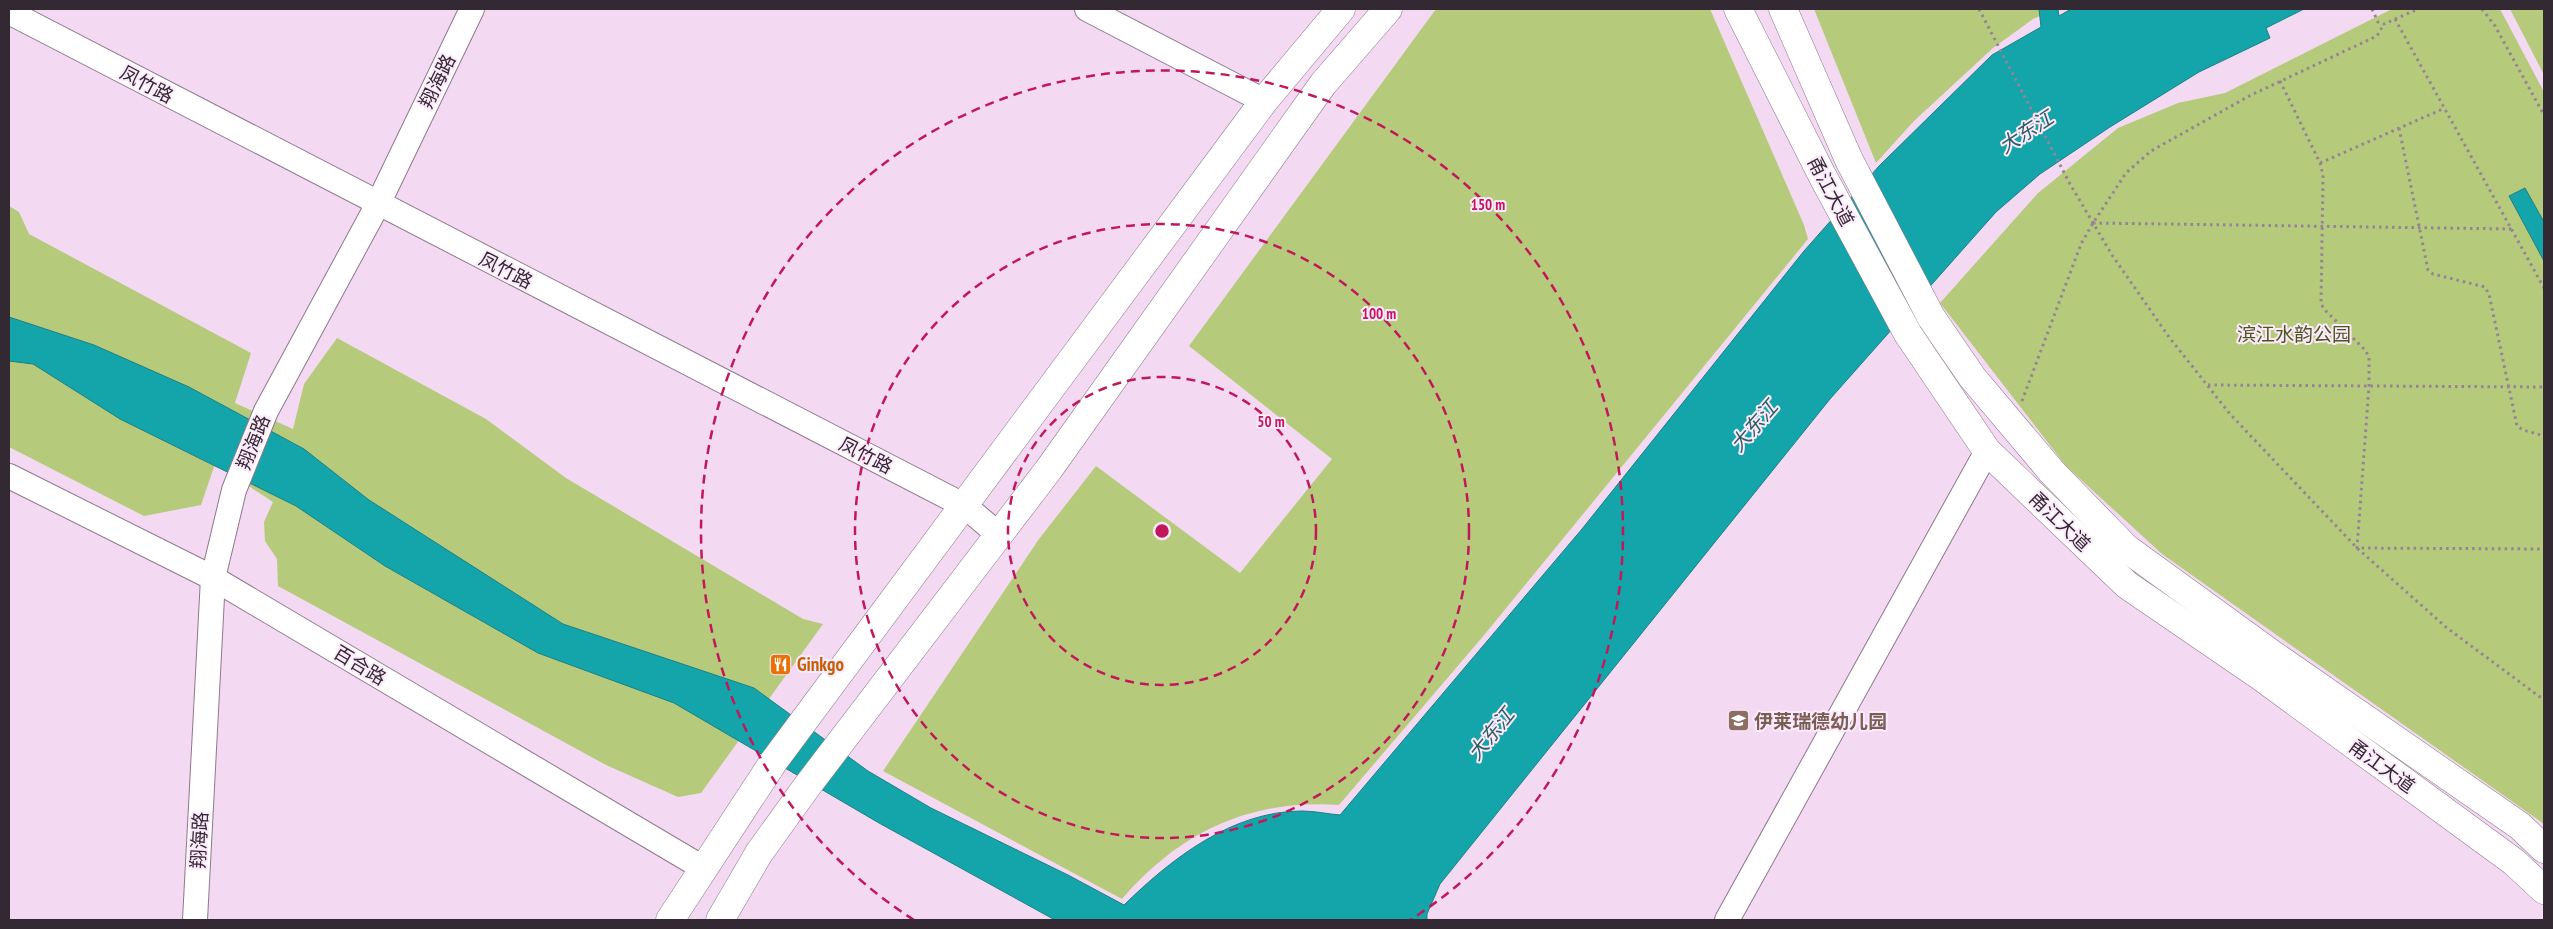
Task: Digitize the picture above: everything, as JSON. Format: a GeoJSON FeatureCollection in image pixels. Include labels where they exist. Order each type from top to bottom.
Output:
{"type":"FeatureCollection","features":[{"type":"Feature","properties":{"kind":"main road"},"geometry":{"type":"LineString","coordinates":[[670,920],[702,868],[774,761],[1264,101],[1341,9]]}},
{"type":"Feature","properties":{"kind":"main road"},"geometry":{"type":"LineString","coordinates":[[720,920],[759,853],[808,785],[999,535],[1323,84],[1388,9]]}},
{"type":"Feature","properties":{"kind":"main road","name":"甬江大道"},"geometry":{"type":"LineString","coordinates":[[1738,9],[1823,177],[1900,319],[1988,451],[2127,585],[2268,682],[2514,862],[2544,890]]}},
{"type":"Feature","properties":{"kind":"main road","name":"甬江大道"},"geometry":{"type":"LineString","coordinates":[[1783,9],[1848,160],[1932,317],[1972,377],[2052,472],[2126,548],[2272,654],[2520,826],[2544,849]]}},
{"type":"Feature","properties":{"kind":"street","name":"翔海路"},"geometry":{"type":"LineString","coordinates":[[195,920],[213,578],[234,490],[266,411],[378,204],[472,9]]}},
{"type":"Feature","properties":{"kind":"street"},"geometry":{"type":"LineString","coordinates":[[1087,9],[1264,101]]}},
{"type":"Feature","properties":{"kind":"street","name":"凤竹路"},"geometry":{"type":"LineString","coordinates":[[9,12],[965,506],[999,535]]}},
{"type":"Feature","properties":{"kind":"street"},"geometry":{"type":"LineString","coordinates":[[1727,920],[1988,451]]}},
{"type":"Feature","properties":{"kind":"street","name":"百合路"},"geometry":{"type":"LineString","coordinates":[[9,476],[213,578],[702,868]]}},
{"type":"Feature","properties":{"kind":"path"},"geometry":{"type":"LineString","coordinates":[[1978,9],[2070,184],[2112,255],[2169,337],[2230,414],[2358,548],[2447,628],[2518,683],[2544,700]]}},
{"type":"Feature","properties":{"kind":"path"},"geometry":{"type":"LineString","coordinates":[[2372,9],[2378,22],[2384,24]]}},
{"type":"Feature","properties":{"kind":"path"},"geometry":{"type":"LineString","coordinates":[[2018,411],[2082,244],[2093,223],[2126,173],[2151,151],[2251,95],[2377,36],[2384,24],[2418,9]]}},
{"type":"Feature","properties":{"kind":"path"},"geometry":{"type":"LineString","coordinates":[[2482,9],[2495,26],[2544,115]]}},
{"type":"Feature","properties":{"kind":"path"},"geometry":{"type":"LineString","coordinates":[[2395,19],[2544,288]]}},
{"type":"Feature","properties":{"kind":"path"},"geometry":{"type":"LineString","coordinates":[[2280,82],[2320,162],[2323,175],[2321,304],[2324,310],[2366,351],[2369,358],[2369,386],[2358,548]]}},
{"type":"Feature","properties":{"kind":"path"},"geometry":{"type":"LineString","coordinates":[[2320,162],[2444,108]]}},
{"type":"Feature","properties":{"kind":"path"},"geometry":{"type":"LineString","coordinates":[[2399,128],[2428,270],[2432,274],[2485,287],[2489,294],[2517,426],[2523,430],[2544,436]]}},
{"type":"Feature","properties":{"kind":"path"},"geometry":{"type":"LineString","coordinates":[[2093,223],[2512,229]]}},
{"type":"Feature","properties":{"kind":"path"},"geometry":{"type":"LineString","coordinates":[[2207,384],[2544,387]]}},
{"type":"Feature","properties":{"kind":"path"},"geometry":{"type":"LineString","coordinates":[[2358,548],[2544,549]]}},
{"type":"Feature","properties":{"kind":"green space"},"geometry":{"type":"Polygon","coordinates":[[[1436,9],[1710,9],[1804,225],[1808,239],[1485,634],[1339,805],[1307,805],[1276,808],[1247,814],[1219,825],[1193,838],[1168,855],[1144,875],[1122,899],[883,771],[1039,539],[1096,466],[1240,573],[1332,459],[1189,346],[1436,9]]]}},
{"type":"Feature","properties":{"kind":"green space"},"geometry":{"type":"Polygon","coordinates":[[[1814,9],[2057,9],[2033,19],[1993,48],[1914,121],[1876,163],[1814,9]]]}},
{"type":"Feature","properties":{"kind":"green space","name":"滨江水韵公园"},"geometry":{"type":"Polygon","coordinates":[[[2392,9],[2500,9],[2544,92],[2544,824],[2162,554],[2066,466],[1940,303],[2038,193],[2118,128],[2178,103],[2225,93],[2392,9]]]}},
{"type":"Feature","properties":{"kind":"green space"},"geometry":{"type":"Polygon","coordinates":[[[2510,9],[2544,9],[2544,75],[2510,9]]]}},
{"type":"Feature","properties":{"kind":"green space"},"geometry":{"type":"Polygon","coordinates":[[[9,206],[19,212],[29,234],[251,353],[235,403],[293,429],[304,384],[337,338],[486,419],[566,478],[803,619],[823,624],[701,793],[678,797],[606,765],[278,586],[277,559],[265,541],[264,522],[273,502],[215,464],[201,505],[144,516],[9,447],[9,206]]]}},
{"type":"Feature","properties":{"kind":"water","name":"大东江"},"geometry":{"type":"Polygon","coordinates":[[[2039,9],[2058,9],[2059,16],[2071,9],[2304,9],[2266,28],[2270,38],[2199,72],[2110,127],[2040,174],[1996,212],[1830,399],[1440,884],[1427,914],[1427,920],[1055,920],[879,823],[674,703],[538,653],[385,566],[296,506],[120,419],[33,364],[9,361],[9,317],[94,345],[189,387],[304,449],[369,500],[563,624],[754,688],[868,771],[931,808],[1068,875],[1124,905],[1183,855],[1204,841],[1251,819],[1276,813],[1302,811],[1340,815],[1582,529],[1804,251],[1879,166],[1992,55],[2041,27],[2039,9]]]}},
{"type":"Feature","properties":{"kind":"water"},"geometry":{"type":"Polygon","coordinates":[[[2525,188],[2544,222],[2544,261],[2509,196],[2525,188]]]}},
{"type":"Feature","properties":{"kind":"place","name":"Ginkgo"},"geometry":{"type":"Point","coordinates":[781,664]}},
{"type":"Feature","properties":{"kind":"place","name":"伊莱瑞德幼儿园"},"geometry":{"type":"Point","coordinates":[1738,721]}}]}
